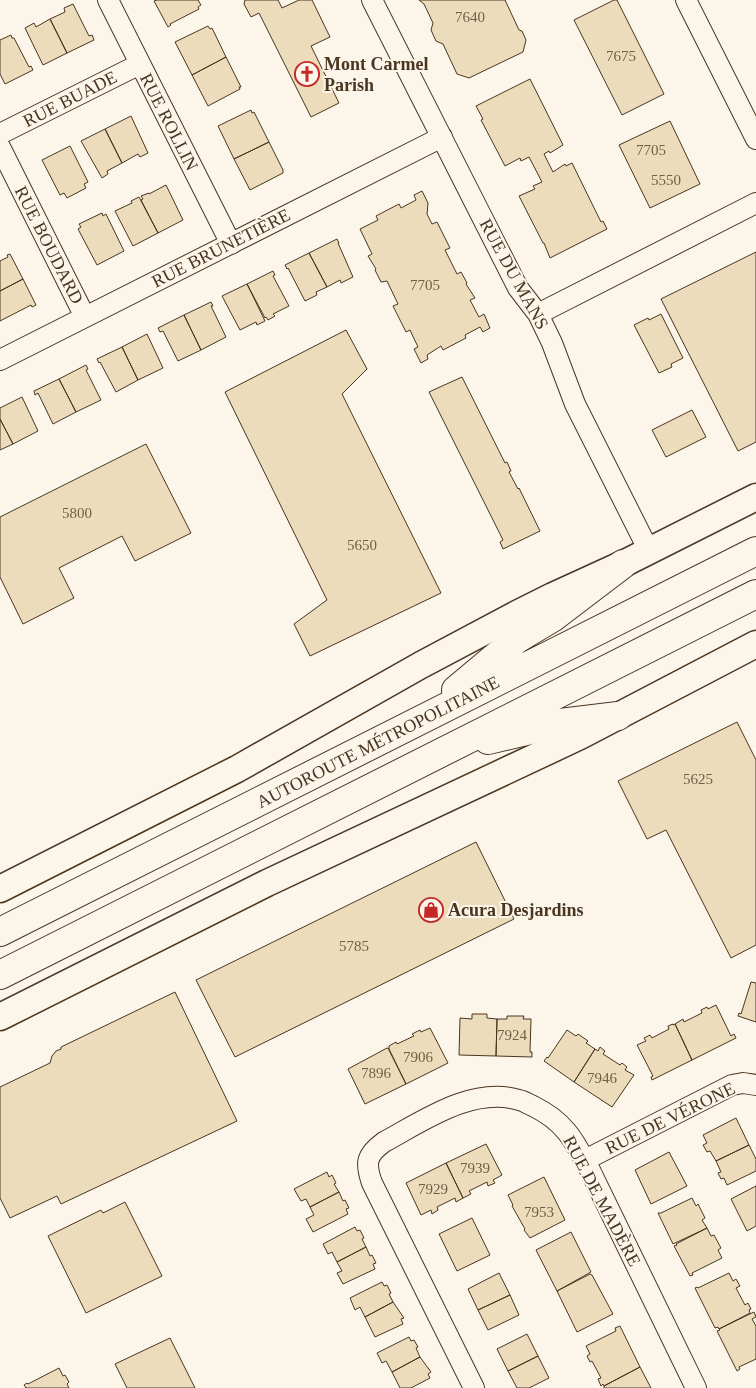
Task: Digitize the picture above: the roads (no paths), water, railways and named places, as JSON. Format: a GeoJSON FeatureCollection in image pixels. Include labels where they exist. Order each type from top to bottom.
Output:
{"type":"FeatureCollection","features":[{"type":"Feature","properties":{"kind":"highway","name":"AUTOROUTE MÉTROPOLITAINE"},"geometry":{"type":"LineString","coordinates":[[0,932],[756,551]]}},
{"type":"Feature","properties":{"kind":"highway"},"geometry":{"type":"LineString","coordinates":[[421,720],[517,639],[552,618],[623,564]]}},
{"type":"Feature","properties":{"kind":"highway","name":"AUTOROUTE MÉTROPOLITAINE"},"geometry":{"type":"LineString","coordinates":[[0,975],[756,594]]}},
{"type":"Feature","properties":{"kind":"highway"},"geometry":{"type":"LineString","coordinates":[[441,752],[560,723],[618,716]]}},
{"type":"Feature","properties":{"kind":"main road"},"geometry":{"type":"LineString","coordinates":[[0,890],[237,769],[421,665],[517,614],[650,551],[756,497]]}},
{"type":"Feature","properties":{"kind":"main road"},"geometry":{"type":"LineString","coordinates":[[0,1017],[267,883],[482,783],[618,716],[756,644]]}},
{"type":"Feature","properties":{"kind":"street","name":"RUE ROLLIN"},"geometry":{"type":"LineString","coordinates":[[108,0],[230,244]]}},
{"type":"Feature","properties":{"kind":"street","name":"RUE DU MANS"},"geometry":{"type":"LineString","coordinates":[[372,0],[518,288],[538,314],[552,343],[575,404],[650,551]]}},
{"type":"Feature","properties":{"kind":"street"},"geometry":{"type":"LineString","coordinates":[[686,0],[756,139]]}},
{"type":"Feature","properties":{"kind":"street","name":"RUE BUADE"},"geometry":{"type":"LineString","coordinates":[[0,134],[140,64]]}},
{"type":"Feature","properties":{"kind":"street","name":"RUE BRUNETIÈRE"},"geometry":{"type":"LineString","coordinates":[[0,360],[442,137]]}},
{"type":"Feature","properties":{"kind":"street","name":"RUE BOUDARD"},"geometry":{"type":"LineString","coordinates":[[0,147],[85,317]]}},
{"type":"Feature","properties":{"kind":"street"},"geometry":{"type":"LineString","coordinates":[[538,314],[756,203]]}},
{"type":"Feature","properties":{"kind":"street","name":"RUE DE VÉRONE"},"geometry":{"type":"LineString","coordinates":[[585,1160],[732,1085],[743,1083],[756,1085]]}},
{"type":"Feature","properties":{"kind":"street","name":"RUE DE MADÈRE"},"geometry":{"type":"LineString","coordinates":[[474,1388],[372,1183],[368,1170],[369,1158],[375,1149],[384,1142],[451,1107],[474,1099],[497,1097],[519,1100],[538,1109],[554,1119],[567,1131],[585,1160],[696,1388]]}},
{"type":"Feature","properties":{"kind":"place","name":"Mont Carmel Parish"},"geometry":{"type":"Point","coordinates":[307,74]}},
{"type":"Feature","properties":{"kind":"place","name":"Acura Desjardins"},"geometry":{"type":"Point","coordinates":[431,910]}}]}
